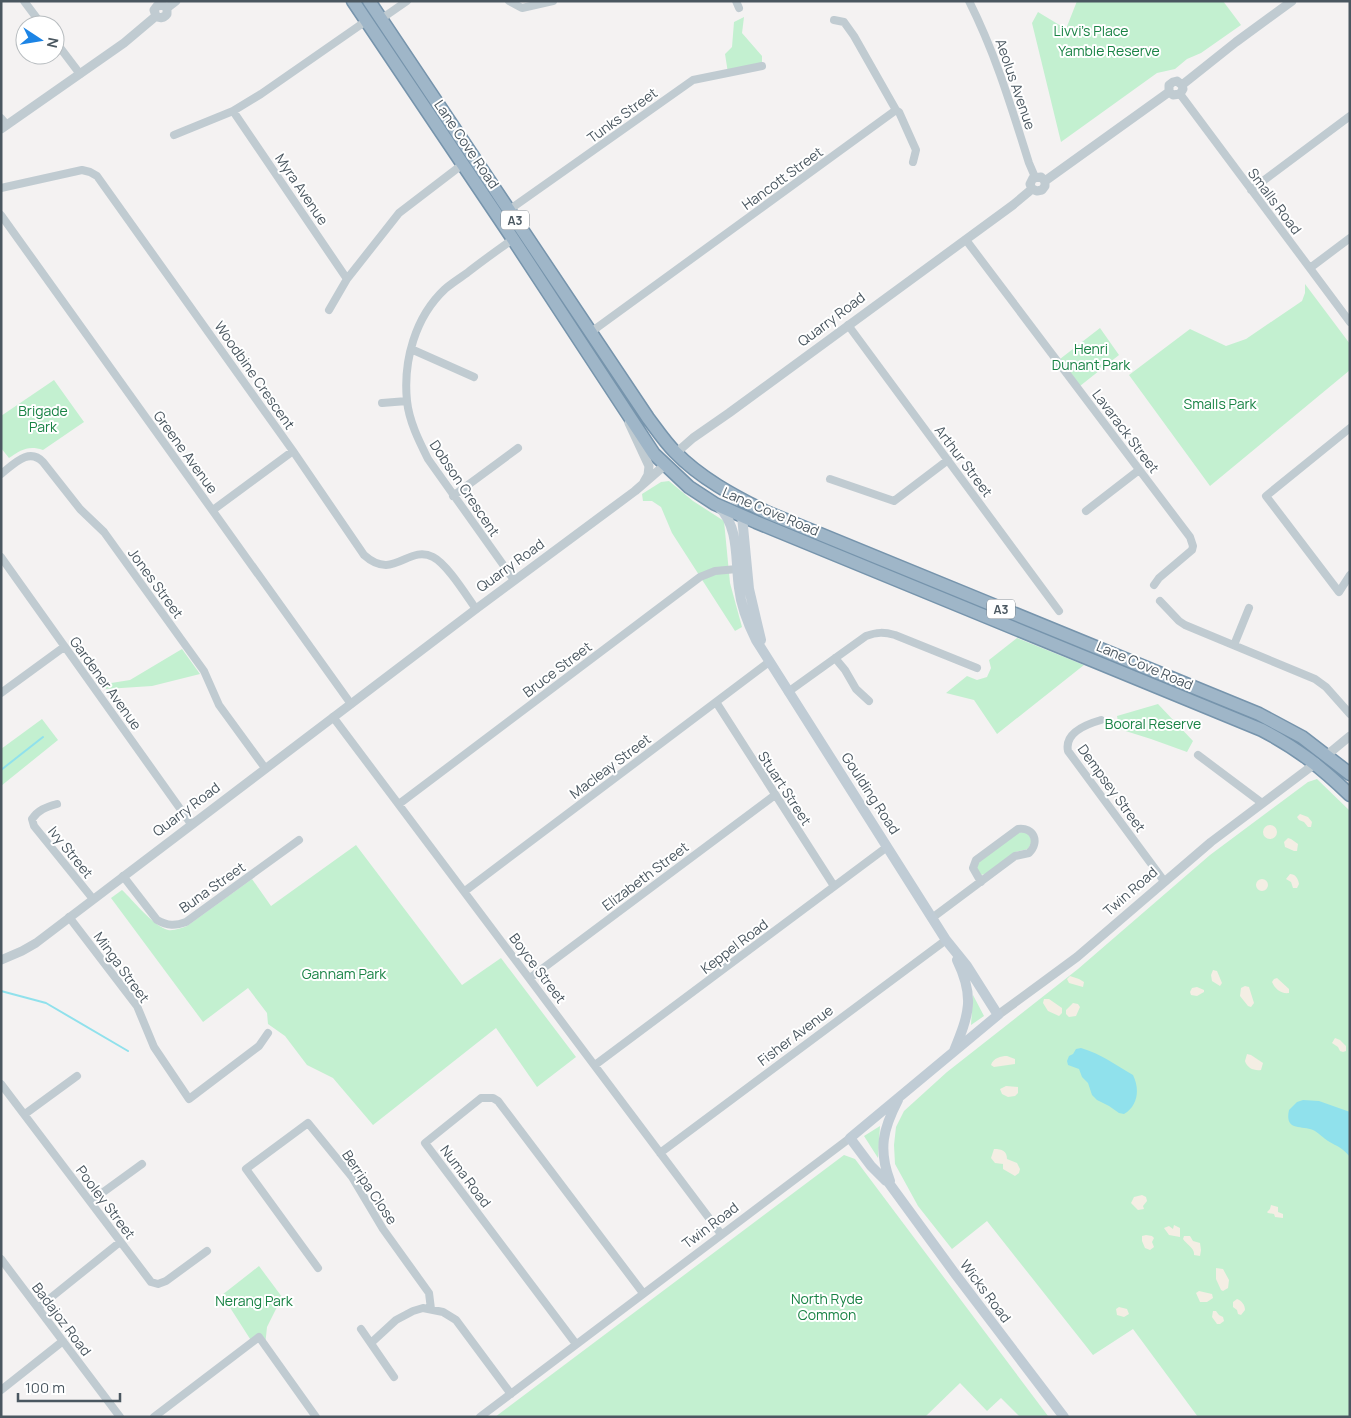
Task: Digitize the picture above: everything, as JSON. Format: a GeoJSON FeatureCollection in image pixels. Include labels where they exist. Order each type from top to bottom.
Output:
{"type":"FeatureCollection","features":[{"type":"Feature","properties":{"kind":"highway","name":"Lane Cove Road"},"geometry":{"type":"LineString","coordinates":[[353,1],[514,239],[654,454],[690,487],[715,504],[742,516],[1262,730],[1316,763],[1350,795]]}},
{"type":"Feature","properties":{"kind":"highway","name":"Lane Cove Road"},"geometry":{"type":"LineString","coordinates":[[369,1],[648,418],[676,453],[714,483],[746,502],[795,524],[1259,714],[1296,734],[1327,755],[1350,774]]}},
{"type":"Feature","properties":{"kind":"highway","name":"Quarry Road"},"geometry":{"type":"LineString","coordinates":[[665,465],[676,453]]}},
{"type":"Feature","properties":{"kind":"highway"},"geometry":{"type":"LineString","coordinates":[[714,483],[738,507],[742,516]]}},
{"type":"Feature","properties":{"kind":"highway","name":"Twin Road"},"geometry":{"type":"LineString","coordinates":[[1316,763],[1327,755]]}},
{"type":"Feature","properties":{"kind":"main road","name":"Goulding Road"},"geometry":{"type":"LineString","coordinates":[[715,504],[728,517],[733,529],[741,568]]}},
{"type":"Feature","properties":{"kind":"main road","name":"Goulding Road"},"geometry":{"type":"LineString","coordinates":[[742,516],[739,589],[756,640],[946,940],[962,970],[968,988],[968,1010],[954,1052]]}},
{"type":"Feature","properties":{"kind":"main road","name":"Goulding Road"},"geometry":{"type":"LineString","coordinates":[[946,940],[967,966],[996,1017]]}},
{"type":"Feature","properties":{"kind":"main road"},"geometry":{"type":"LineString","coordinates":[[962,970],[996,1017]]}},
{"type":"Feature","properties":{"kind":"main road","name":"Twin Road"},"geometry":{"type":"LineString","coordinates":[[852,1136],[996,1017]]}},
{"type":"Feature","properties":{"kind":"main road"},"geometry":{"type":"LineString","coordinates":[[890,1185],[885,1167],[883,1144],[885,1128],[900,1096]]}},
{"type":"Feature","properties":{"kind":"main road","name":"Wicks Road"},"geometry":{"type":"LineString","coordinates":[[852,1136],[876,1162],[890,1185],[1064,1417]]}},
{"type":"Feature","properties":{"kind":"street"},"geometry":{"type":"LineString","coordinates":[[24,1],[34,15]]}},
{"type":"Feature","properties":{"kind":"street"},"geometry":{"type":"LineString","coordinates":[[167,8],[176,1]]}},
{"type":"Feature","properties":{"kind":"street"},"geometry":{"type":"LineString","coordinates":[[381,19],[407,1]]}},
{"type":"Feature","properties":{"kind":"street"},"geometry":{"type":"LineString","coordinates":[[509,1],[522,8],[553,1]]}},
{"type":"Feature","properties":{"kind":"street","name":"Aeolus Avenue"},"geometry":{"type":"LineString","coordinates":[[969,1],[987,36],[996,59],[1035,177]]}},
{"type":"Feature","properties":{"kind":"street"},"geometry":{"type":"LineString","coordinates":[[1182,85],[1292,1]]}},
{"type":"Feature","properties":{"kind":"street"},"geometry":{"type":"LineString","coordinates":[[156,16],[155,4],[167,8]]}},
{"type":"Feature","properties":{"kind":"street"},"geometry":{"type":"LineString","coordinates":[[156,16],[164,17],[167,14],[167,8]]}},
{"type":"Feature","properties":{"kind":"street"},"geometry":{"type":"LineString","coordinates":[[3,124],[80,74],[137,33],[156,16]]}},
{"type":"Feature","properties":{"kind":"street"},"geometry":{"type":"LineString","coordinates":[[834,20],[844,22],[854,36],[896,110],[899,112],[916,150],[913,162]]}},
{"type":"Feature","properties":{"kind":"street"},"geometry":{"type":"LineString","coordinates":[[174,135],[233,111],[261,94],[366,21]]}},
{"type":"Feature","properties":{"kind":"street"},"geometry":{"type":"LineString","coordinates":[[65,54],[80,74]]}},
{"type":"Feature","properties":{"kind":"street","name":"Tunks Street"},"geometry":{"type":"LineString","coordinates":[[508,210],[693,80],[762,66]]}},
{"type":"Feature","properties":{"kind":"street"},"geometry":{"type":"LineString","coordinates":[[1169,92],[1168,88],[1172,82],[1177,81],[1182,85]]}},
{"type":"Feature","properties":{"kind":"street"},"geometry":{"type":"LineString","coordinates":[[1169,92],[1173,95],[1180,94],[1182,85]]}},
{"type":"Feature","properties":{"kind":"street"},"geometry":{"type":"LineString","coordinates":[[1045,181],[1040,177],[1035,177],[1031,182],[1032,189],[1037,192],[1042,190],[1045,186],[1045,181],[1169,92]]}},
{"type":"Feature","properties":{"kind":"street","name":"Smalls Road"},"geometry":{"type":"LineString","coordinates":[[1180,94],[1350,322]]}},
{"type":"Feature","properties":{"kind":"street","name":"Hancott Street"},"geometry":{"type":"LineString","coordinates":[[591,332],[896,110]]}},
{"type":"Feature","properties":{"kind":"street","name":"Myra Avenue"},"geometry":{"type":"LineString","coordinates":[[233,111],[347,279]]}},
{"type":"Feature","properties":{"kind":"street"},"geometry":{"type":"LineString","coordinates":[[1251,190],[1350,116]]}},
{"type":"Feature","properties":{"kind":"street"},"geometry":{"type":"LineString","coordinates":[[329,310],[347,279],[399,213],[463,164]]}},
{"type":"Feature","properties":{"kind":"street","name":"Woodbine Crescent"},"geometry":{"type":"LineString","coordinates":[[1,188],[82,170],[97,176],[293,451],[364,555],[373,562],[385,565],[400,562],[418,554],[431,556],[441,562],[476,609]]}},
{"type":"Feature","properties":{"kind":"street","name":"Quarry Road"},"geometry":{"type":"LineString","coordinates":[[676,453],[693,438],[966,240],[1032,189]]}},
{"type":"Feature","properties":{"kind":"street","name":"Greene Avenue"},"geometry":{"type":"LineString","coordinates":[[1,215],[351,704]]}},
{"type":"Feature","properties":{"kind":"street"},"geometry":{"type":"LineString","coordinates":[[1310,268],[1350,238]]}},
{"type":"Feature","properties":{"kind":"street","name":"Dobson Crescent"},"geometry":{"type":"LineString","coordinates":[[514,239],[446,288],[436,299],[419,325],[411,349],[407,375],[407,401],[420,444],[453,496],[514,580]]}},
{"type":"Feature","properties":{"kind":"street","name":"Lavarack Street"},"geometry":{"type":"LineString","coordinates":[[966,240],[1190,538],[1194,546],[1189,554],[1158,578],[1154,585]]}},
{"type":"Feature","properties":{"kind":"street","name":"Arthur Street"},"geometry":{"type":"LineString","coordinates":[[848,325],[1059,611]]}},
{"type":"Feature","properties":{"kind":"street"},"geometry":{"type":"LineString","coordinates":[[411,349],[474,377]]}},
{"type":"Feature","properties":{"kind":"street"},"geometry":{"type":"LineString","coordinates":[[382,403],[407,401]]}},
{"type":"Feature","properties":{"kind":"street"},"geometry":{"type":"LineString","coordinates":[[623,406],[649,466],[648,475],[635,491]]}},
{"type":"Feature","properties":{"kind":"street"},"geometry":{"type":"LineString","coordinates":[[1350,428],[1266,496],[1339,592],[1350,575]]}},
{"type":"Feature","properties":{"kind":"street"},"geometry":{"type":"LineString","coordinates":[[453,496],[518,448]]}},
{"type":"Feature","properties":{"kind":"street"},"geometry":{"type":"LineString","coordinates":[[213,510],[293,451]]}},
{"type":"Feature","properties":{"kind":"street","name":"Jones Street"},"geometry":{"type":"LineString","coordinates":[[1,474],[28,455],[38,457],[43,462],[71,498],[104,532],[204,671],[219,705],[265,768]]}},
{"type":"Feature","properties":{"kind":"street"},"geometry":{"type":"LineString","coordinates":[[830,479],[894,501],[948,460]]}},
{"type":"Feature","properties":{"kind":"street","name":"Quarry Road"},"geometry":{"type":"LineString","coordinates":[[1,960],[22,951],[94,899],[514,580],[635,491],[665,465]]}},
{"type":"Feature","properties":{"kind":"street"},"geometry":{"type":"LineString","coordinates":[[1086,511],[1139,470]]}},
{"type":"Feature","properties":{"kind":"street","name":"Gardener Avenue"},"geometry":{"type":"LineString","coordinates":[[1,557],[191,824]]}},
{"type":"Feature","properties":{"kind":"street","name":"Bruce Street"},"geometry":{"type":"LineString","coordinates":[[399,804],[700,577],[715,571],[741,568]]}},
{"type":"Feature","properties":{"kind":"street"},"geometry":{"type":"LineString","coordinates":[[1160,601],[1185,625],[1315,679],[1332,693],[1350,714]]}},
{"type":"Feature","properties":{"kind":"street"},"geometry":{"type":"LineString","coordinates":[[1234,645],[1249,608]]}},
{"type":"Feature","properties":{"kind":"street"},"geometry":{"type":"LineString","coordinates":[[788,692],[866,636],[875,632],[885,632],[977,668]]}},
{"type":"Feature","properties":{"kind":"street"},"geometry":{"type":"LineString","coordinates":[[1,693],[64,647]]}},
{"type":"Feature","properties":{"kind":"street"},"geometry":{"type":"LineString","coordinates":[[835,658],[845,670],[856,689],[869,701]]}},
{"type":"Feature","properties":{"kind":"street","name":"Macleay Street"},"geometry":{"type":"LineString","coordinates":[[465,890],[769,662]]}},
{"type":"Feature","properties":{"kind":"street","name":"Stuart Street"},"geometry":{"type":"LineString","coordinates":[[716,702],[834,886]]}},
{"type":"Feature","properties":{"kind":"street","name":"Boyce Street"},"geometry":{"type":"LineString","coordinates":[[334,717],[721,1234]]}},
{"type":"Feature","properties":{"kind":"street","name":"Dempsey Street"},"geometry":{"type":"LineString","coordinates":[[1101,720],[1086,724],[1071,736],[1067,746],[1068,751],[1164,881]]}},
{"type":"Feature","properties":{"kind":"street"},"geometry":{"type":"LineString","coordinates":[[1327,755],[1350,736]]}},
{"type":"Feature","properties":{"kind":"street"},"geometry":{"type":"LineString","coordinates":[[1198,755],[1262,803]]}},
{"type":"Feature","properties":{"kind":"street","name":"Twin Road"},"geometry":{"type":"LineString","coordinates":[[996,1017],[1077,957],[1211,842],[1316,763]]}},
{"type":"Feature","properties":{"kind":"street","name":"Elizabeth Street"},"geometry":{"type":"LineString","coordinates":[[530,978],[775,795]]}},
{"type":"Feature","properties":{"kind":"street","name":"Ivy Street"},"geometry":{"type":"LineString","coordinates":[[57,804],[47,806],[36,814],[32,819],[34,826],[94,899]]}},
{"type":"Feature","properties":{"kind":"street"},"geometry":{"type":"LineString","coordinates":[[932,918],[981,882],[1015,856],[1029,853],[1035,845],[1036,840],[1033,834],[1025,829],[1018,829],[976,860],[973,868],[981,882]]}},
{"type":"Feature","properties":{"kind":"street","name":"Buna Street"},"geometry":{"type":"LineString","coordinates":[[123,876],[157,920],[164,924],[177,925],[186,922],[299,840]]}},
{"type":"Feature","properties":{"kind":"street","name":"Keppel Road"},"geometry":{"type":"LineString","coordinates":[[595,1065],[887,847]]}},
{"type":"Feature","properties":{"kind":"street","name":"Minga Street"},"geometry":{"type":"LineString","coordinates":[[69,917],[137,1006],[154,1047],[188,1099],[259,1046],[268,1033]]}},
{"type":"Feature","properties":{"kind":"street","name":"Fisher Avenue"},"geometry":{"type":"LineString","coordinates":[[660,1153],[946,940]]}},
{"type":"Feature","properties":{"kind":"street"},"geometry":{"type":"LineString","coordinates":[[24,1114],[77,1076]]}},
{"type":"Feature","properties":{"kind":"street","name":"Pooley Street"},"geometry":{"type":"LineString","coordinates":[[1,1084],[151,1282],[158,1284],[166,1281],[207,1251]]}},
{"type":"Feature","properties":{"kind":"street","name":"Numa Road"},"geometry":{"type":"LineString","coordinates":[[576,1344],[425,1143],[481,1098],[493,1098],[498,1101],[643,1293]]}},
{"type":"Feature","properties":{"kind":"street","name":"Berripa Close"},"geometry":{"type":"LineString","coordinates":[[318,1268],[246,1169],[308,1123],[352,1177],[383,1229],[429,1293],[431,1309]]}},
{"type":"Feature","properties":{"kind":"street","name":"Twin Road"},"geometry":{"type":"LineString","coordinates":[[480,1417],[852,1136]]}},
{"type":"Feature","properties":{"kind":"street"},"geometry":{"type":"LineString","coordinates":[[91,1201],[142,1164]]}},
{"type":"Feature","properties":{"kind":"street"},"geometry":{"type":"LineString","coordinates":[[38,1308],[120,1242]]}},
{"type":"Feature","properties":{"kind":"street","name":"Badajoz Road"},"geometry":{"type":"LineString","coordinates":[[1,1259],[4,1271],[38,1308],[120,1417]]}},
{"type":"Feature","properties":{"kind":"street"},"geometry":{"type":"LineString","coordinates":[[371,1343],[404,1315],[417,1309],[431,1309],[443,1312],[456,1320],[510,1394]]}},
{"type":"Feature","properties":{"kind":"street"},"geometry":{"type":"LineString","coordinates":[[361,1329],[394,1377]]}},
{"type":"Feature","properties":{"kind":"street"},"geometry":{"type":"LineString","coordinates":[[154,1417],[259,1337],[313,1416]]}},
{"type":"Feature","properties":{"kind":"street"},"geometry":{"type":"LineString","coordinates":[[1,1390],[63,1341]]}},
{"type":"Feature","properties":{"kind":"green space","name":"Yamble Reserve"},"geometry":{"type":"Polygon","coordinates":[[[1077,1],[1223,1],[1241,25],[1201,53],[1187,59],[1175,69],[1157,73],[1061,142],[1032,23],[1038,12],[1066,29],[1077,1]]]}},
{"type":"Feature","properties":{"kind":"green space"},"geometry":{"type":"Polygon","coordinates":[[[744,17],[742,33],[762,56],[762,66],[728,73],[725,54],[732,47],[734,22],[744,17]]]}},
{"type":"Feature","properties":{"kind":"green space","name":"Smalls Park"},"geometry":{"type":"Polygon","coordinates":[[[1305,284],[1350,344],[1350,370],[1210,486],[1129,375],[1190,329],[1226,346],[1246,339],[1302,301],[1305,293],[1305,284]]]}},
{"type":"Feature","properties":{"kind":"green space","name":"Henri Dunant Park"},"geometry":{"type":"Polygon","coordinates":[[[1100,328],[1119,355],[1080,386],[1060,359],[1100,328]]]}},
{"type":"Feature","properties":{"kind":"green space","name":"Brigade Park"},"geometry":{"type":"Polygon","coordinates":[[[54,380],[84,422],[43,450],[25,449],[9,458],[1,448],[1,416],[54,380]]]}},
{"type":"Feature","properties":{"kind":"green space"},"geometry":{"type":"Polygon","coordinates":[[[669,481],[693,501],[724,521],[730,583],[742,627],[735,631],[672,533],[661,507],[652,501],[643,501],[642,494],[661,482],[669,481]]]}},
{"type":"Feature","properties":{"kind":"green space"},"geometry":{"type":"Polygon","coordinates":[[[1017,638],[1084,665],[997,734],[974,700],[946,693],[967,676],[977,680],[987,677],[991,668],[989,660],[1017,638]]]}},
{"type":"Feature","properties":{"kind":"green space"},"geometry":{"type":"Polygon","coordinates":[[[182,649],[200,674],[152,686],[106,689],[105,684],[130,680],[182,649]]]}},
{"type":"Feature","properties":{"kind":"green space","name":"Booral Reserve"},"geometry":{"type":"Polygon","coordinates":[[[1158,704],[1193,741],[1187,752],[1116,728],[1117,716],[1158,704]]]}},
{"type":"Feature","properties":{"kind":"green space"},"geometry":{"type":"Polygon","coordinates":[[[42,719],[58,740],[1,786],[1,749],[42,719]]]}},
{"type":"Feature","properties":{"kind":"green space"},"geometry":{"type":"Polygon","coordinates":[[[1317,779],[1350,811],[1350,1417],[1198,1417],[1133,1329],[1093,1355],[987,1221],[952,1249],[918,1206],[895,1164],[894,1145],[896,1127],[904,1111],[947,1072],[1078,969],[1210,855],[1308,782],[1317,779]]]}},
{"type":"Feature","properties":{"kind":"green space"},"geometry":{"type":"Polygon","coordinates":[[[1027,832],[1032,841],[1028,849],[1015,852],[988,873],[981,875],[976,869],[977,863],[1016,833],[1027,832]]]}},
{"type":"Feature","properties":{"kind":"green space","name":"Gannam Park"},"geometry":{"type":"Polygon","coordinates":[[[356,845],[462,985],[501,958],[576,1057],[537,1087],[496,1028],[373,1125],[333,1078],[307,1065],[285,1036],[268,1024],[267,1013],[248,988],[203,1022],[111,898],[122,890],[162,928],[175,930],[187,926],[252,879],[271,906],[356,845]]]}},
{"type":"Feature","properties":{"kind":"green space"},"geometry":{"type":"Polygon","coordinates":[[[973,995],[984,1016],[971,1025],[973,995]]]}},
{"type":"Feature","properties":{"kind":"green space"},"geometry":{"type":"Polygon","coordinates":[[[880,1126],[878,1158],[864,1136],[880,1126]]]}},
{"type":"Feature","properties":{"kind":"green space","name":"North Ryde Common"},"geometry":{"type":"Polygon","coordinates":[[[844,1155],[855,1159],[1048,1416],[1020,1417],[1001,1398],[987,1411],[960,1383],[925,1417],[495,1417],[844,1155]]]}},
{"type":"Feature","properties":{"kind":"green space","name":"Nerang Park"},"geometry":{"type":"Polygon","coordinates":[[[259,1266],[282,1297],[267,1327],[265,1346],[259,1337],[252,1342],[222,1295],[259,1266]]]}},
{"type":"Feature","properties":{"kind":"sand"},"geometry":{"type":"Polygon","coordinates":[[[1300,814],[1308,817],[1312,822],[1311,827],[1308,827],[1299,820],[1297,817],[1300,814]]]}},
{"type":"Feature","properties":{"kind":"sand"},"geometry":{"type":"Polygon","coordinates":[[[1270,825],[1275,827],[1277,832],[1275,837],[1270,839],[1265,837],[1263,832],[1265,827],[1270,825]]]}},
{"type":"Feature","properties":{"kind":"sand"},"geometry":{"type":"Polygon","coordinates":[[[1288,838],[1298,844],[1297,851],[1285,847],[1284,842],[1288,838]]]}},
{"type":"Feature","properties":{"kind":"sand"},"geometry":{"type":"Polygon","coordinates":[[[1290,874],[1297,878],[1299,884],[1297,888],[1293,888],[1291,882],[1286,879],[1290,874]]]}},
{"type":"Feature","properties":{"kind":"sand"},"geometry":{"type":"Polygon","coordinates":[[[1260,879],[1264,879],[1268,885],[1264,891],[1260,891],[1256,887],[1256,883],[1260,879]]]}},
{"type":"Feature","properties":{"kind":"sand"},"geometry":{"type":"Polygon","coordinates":[[[1213,970],[1217,971],[1222,983],[1220,986],[1212,981],[1211,975],[1213,970]]]}},
{"type":"Feature","properties":{"kind":"sand"},"geometry":{"type":"Polygon","coordinates":[[[1070,976],[1084,982],[1083,987],[1069,983],[1067,979],[1070,976]]]}},
{"type":"Feature","properties":{"kind":"sand"},"geometry":{"type":"Polygon","coordinates":[[[1277,978],[1289,989],[1289,993],[1281,992],[1275,987],[1272,982],[1277,978]]]}},
{"type":"Feature","properties":{"kind":"sand"},"geometry":{"type":"Polygon","coordinates":[[[1197,987],[1204,990],[1204,992],[1197,996],[1191,995],[1192,988],[1197,987]]]}},
{"type":"Feature","properties":{"kind":"sand"},"geometry":{"type":"Polygon","coordinates":[[[1249,987],[1254,1003],[1251,1007],[1240,996],[1241,988],[1249,987]]]}},
{"type":"Feature","properties":{"kind":"sand"},"geometry":{"type":"Polygon","coordinates":[[[1044,999],[1049,999],[1062,1008],[1062,1013],[1059,1016],[1048,1011],[1043,1003],[1044,999]]]}},
{"type":"Feature","properties":{"kind":"sand"},"geometry":{"type":"Polygon","coordinates":[[[1073,1003],[1078,1004],[1080,1007],[1076,1016],[1069,1017],[1066,1014],[1066,1010],[1073,1003]]]}},
{"type":"Feature","properties":{"kind":"sand"},"geometry":{"type":"Polygon","coordinates":[[[1335,1038],[1346,1046],[1346,1051],[1340,1051],[1332,1043],[1335,1038]]]}},
{"type":"Feature","properties":{"kind":"sand"},"geometry":{"type":"Polygon","coordinates":[[[1247,1054],[1263,1063],[1261,1070],[1247,1066],[1245,1061],[1247,1054]]]}},
{"type":"Feature","properties":{"kind":"sand"},"geometry":{"type":"Polygon","coordinates":[[[1007,1056],[1015,1059],[1015,1064],[994,1067],[991,1065],[995,1059],[1007,1056]]]}},
{"type":"Feature","properties":{"kind":"sand"},"geometry":{"type":"Polygon","coordinates":[[[1006,1086],[1018,1087],[1018,1093],[1015,1096],[1008,1097],[1002,1094],[1000,1089],[1006,1086]]]}},
{"type":"Feature","properties":{"kind":"sand"},"geometry":{"type":"Polygon","coordinates":[[[994,1149],[1004,1151],[1007,1159],[1017,1163],[1020,1169],[1019,1173],[1015,1176],[1003,1169],[1003,1164],[995,1163],[991,1158],[994,1149]]]}},
{"type":"Feature","properties":{"kind":"sand"},"geometry":{"type":"Polygon","coordinates":[[[1142,1195],[1146,1197],[1147,1201],[1143,1206],[1144,1209],[1138,1210],[1131,1203],[1134,1197],[1142,1195]]]}},
{"type":"Feature","properties":{"kind":"sand"},"geometry":{"type":"Polygon","coordinates":[[[1271,1205],[1278,1207],[1278,1212],[1283,1214],[1283,1218],[1275,1217],[1274,1214],[1267,1212],[1271,1205]]]}},
{"type":"Feature","properties":{"kind":"sand"},"geometry":{"type":"Polygon","coordinates":[[[1174,1225],[1180,1228],[1180,1237],[1169,1235],[1164,1228],[1169,1226],[1173,1229],[1174,1225]]]}},
{"type":"Feature","properties":{"kind":"sand"},"geometry":{"type":"Polygon","coordinates":[[[1146,1235],[1154,1238],[1152,1242],[1154,1247],[1150,1250],[1145,1248],[1142,1241],[1142,1236],[1146,1235]]]}},
{"type":"Feature","properties":{"kind":"sand"},"geometry":{"type":"Polygon","coordinates":[[[1184,1236],[1190,1236],[1193,1241],[1200,1243],[1200,1256],[1194,1255],[1192,1248],[1183,1239],[1184,1236]]]}},
{"type":"Feature","properties":{"kind":"sand"},"geometry":{"type":"Polygon","coordinates":[[[1216,1268],[1223,1269],[1229,1280],[1228,1288],[1223,1291],[1216,1279],[1216,1268]]]}},
{"type":"Feature","properties":{"kind":"sand"},"geometry":{"type":"Polygon","coordinates":[[[1199,1291],[1212,1294],[1213,1298],[1207,1302],[1200,1302],[1196,1293],[1199,1291]]]}},
{"type":"Feature","properties":{"kind":"sand"},"geometry":{"type":"Polygon","coordinates":[[[1237,1299],[1242,1302],[1245,1310],[1241,1315],[1233,1307],[1233,1302],[1237,1299]]]}},
{"type":"Feature","properties":{"kind":"sand"},"geometry":{"type":"Polygon","coordinates":[[[1119,1307],[1127,1309],[1129,1314],[1124,1317],[1117,1315],[1116,1309],[1119,1307]]]}},
{"type":"Feature","properties":{"kind":"sand"},"geometry":{"type":"Polygon","coordinates":[[[1213,1311],[1216,1311],[1223,1317],[1224,1321],[1217,1324],[1212,1317],[1213,1311]]]}},
{"type":"Feature","properties":{"kind":"water"},"geometry":{"type":"Polygon","coordinates":[[[1081,1048],[1102,1057],[1133,1075],[1137,1091],[1135,1102],[1129,1111],[1124,1114],[1119,1113],[1097,1100],[1092,1095],[1088,1083],[1082,1077],[1079,1069],[1068,1065],[1069,1056],[1076,1049],[1081,1048]]]}},
{"type":"Feature","properties":{"kind":"water"},"geometry":{"type":"Polygon","coordinates":[[[1303,1100],[1319,1101],[1350,1112],[1350,1157],[1342,1149],[1315,1131],[1292,1125],[1289,1122],[1289,1110],[1297,1102],[1303,1100]]]}},
{"type":"Feature","properties":{"kind":"waterway"},"geometry":{"type":"LineString","coordinates":[[1,770],[43,737]]}},
{"type":"Feature","properties":{"kind":"waterway"},"geometry":{"type":"LineString","coordinates":[[1,991],[46,1003],[128,1051]]}},
{"type":"Feature","properties":{"kind":"park label","name":"Livvi's Place"},"geometry":{"type":"Point","coordinates":[1091,30]}}]}
